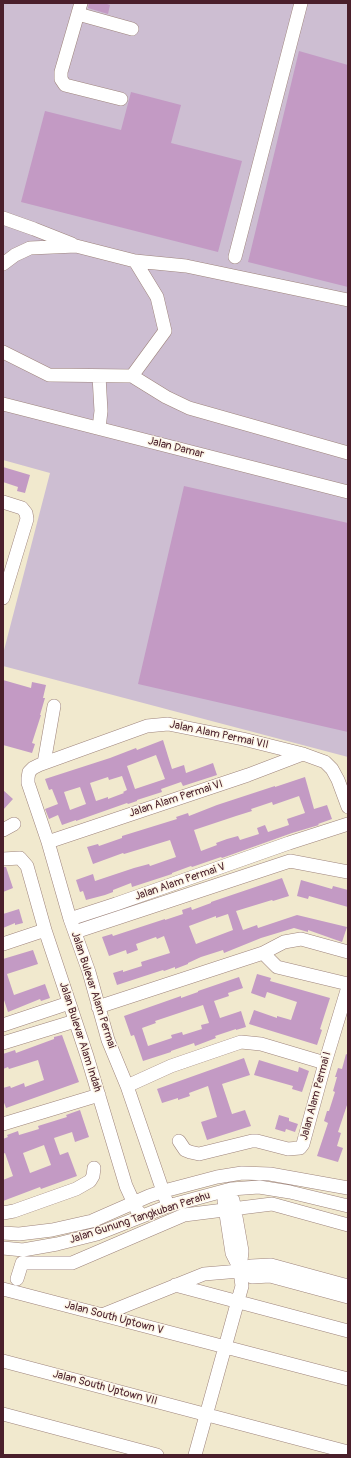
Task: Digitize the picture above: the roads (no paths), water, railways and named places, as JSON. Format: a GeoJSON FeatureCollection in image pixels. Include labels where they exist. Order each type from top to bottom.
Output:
{"type":"FeatureCollection","features":[{"type":"Feature","properties":{"kind":"street"},"geometry":{"type":"LineString","coordinates":[[235,257],[301,3]]}},
{"type":"Feature","properties":{"kind":"street"},"geometry":{"type":"LineString","coordinates":[[121,99],[65,85],[61,79],[61,72],[79,8],[132,29]]}},
{"type":"Feature","properties":{"kind":"street"},"geometry":{"type":"LineString","coordinates":[[3,218],[76,246],[134,261],[186,266],[348,300]]}},
{"type":"Feature","properties":{"kind":"street"},"geometry":{"type":"LineString","coordinates":[[30,248],[34,229]]}},
{"type":"Feature","properties":{"kind":"street"},"geometry":{"type":"LineString","coordinates":[[3,264],[15,255],[30,248],[76,246]]}},
{"type":"Feature","properties":{"kind":"street"},"geometry":{"type":"LineString","coordinates":[[132,376],[165,331],[157,297],[134,261]]}},
{"type":"Feature","properties":{"kind":"street"},"geometry":{"type":"LineString","coordinates":[[3,352],[49,375],[132,376],[166,397],[189,408],[348,454]]}},
{"type":"Feature","properties":{"kind":"street"},"geometry":{"type":"LineString","coordinates":[[99,376],[101,410],[99,428]]}},
{"type":"Feature","properties":{"kind":"street","name":"Jalan Damar"},"geometry":{"type":"LineString","coordinates":[[3,404],[348,492]]}},
{"type":"Feature","properties":{"kind":"street"},"geometry":{"type":"LineString","coordinates":[[3,502],[22,508],[26,513],[27,519],[5,582],[3,598]]}},
{"type":"Feature","properties":{"kind":"street"},"geometry":{"type":"LineString","coordinates":[[44,763],[54,706]]}},
{"type":"Feature","properties":{"kind":"street","name":"Jalan Alam Permai VII"},"geometry":{"type":"LineString","coordinates":[[29,772],[33,768],[44,763],[147,726],[158,724],[168,724],[213,733],[303,754]]}},
{"type":"Feature","properties":{"kind":"street"},"geometry":{"type":"LineString","coordinates":[[303,754],[325,762],[332,769],[348,806]]}},
{"type":"Feature","properties":{"kind":"street","name":"Jalan Alam Permai VI"},"geometry":{"type":"LineString","coordinates":[[48,842],[248,776],[303,754]]}},
{"type":"Feature","properties":{"kind":"street","name":"Jalan Bulevar Alam Permai"},"geometry":{"type":"LineString","coordinates":[[29,772],[28,784],[48,842],[74,932],[89,972],[108,1040],[128,1086],[168,1206]]}},
{"type":"Feature","properties":{"kind":"street","name":"Jalan Alam Permai V"},"geometry":{"type":"LineString","coordinates":[[70,919],[348,824]]}},
{"type":"Feature","properties":{"kind":"street"},"geometry":{"type":"LineString","coordinates":[[289,843],[290,861]]}},
{"type":"Feature","properties":{"kind":"street","name":"Jalan Bulevar Alam Indah"},"geometry":{"type":"LineString","coordinates":[[3,859],[20,858],[27,866],[45,930],[99,1095],[126,1186],[133,1203],[142,1216]]}},
{"type":"Feature","properties":{"kind":"street","name":"Jalan Alam Permai V"},"geometry":{"type":"LineString","coordinates":[[74,932],[290,861],[348,872]]}},
{"type":"Feature","properties":{"kind":"street"},"geometry":{"type":"LineString","coordinates":[[3,944],[45,930]]}},
{"type":"Feature","properties":{"kind":"street"},"geometry":{"type":"LineString","coordinates":[[98,1007],[263,953],[284,942],[301,939],[348,952]]}},
{"type":"Feature","properties":{"kind":"street"},"geometry":{"type":"LineString","coordinates":[[263,953],[277,967],[348,986]]}},
{"type":"Feature","properties":{"kind":"street","name":"Jalan Alam Permai I"},"geometry":{"type":"LineString","coordinates":[[179,1141],[185,1150],[199,1154],[252,1141],[288,1149],[300,1148],[303,1144],[325,1062],[348,986]]}},
{"type":"Feature","properties":{"kind":"street"},"geometry":{"type":"LineString","coordinates":[[3,1025],[69,1003]]}},
{"type":"Feature","properties":{"kind":"street"},"geometry":{"type":"LineString","coordinates":[[3,1043],[75,1021]]}},
{"type":"Feature","properties":{"kind":"street"},"geometry":{"type":"LineString","coordinates":[[128,1086],[171,1066],[241,1042],[261,1044],[325,1062]]}},
{"type":"Feature","properties":{"kind":"street"},"geometry":{"type":"LineString","coordinates":[[3,1124],[99,1095]]}},
{"type":"Feature","properties":{"kind":"street"},"geometry":{"type":"LineString","coordinates":[[3,1212],[14,1211],[76,1189],[90,1181],[93,1176],[94,1168]]}},
{"type":"Feature","properties":{"kind":"street","name":"Jalan Gunung Tangkuban Perahu"},"geometry":{"type":"LineString","coordinates":[[3,1233],[19,1234],[52,1230],[92,1221],[164,1191],[216,1177],[242,1173],[270,1174],[348,1188]]}},
{"type":"Feature","properties":{"kind":"street","name":"Jalan Gunung Tangkuban Perahu"},"geometry":{"type":"LineString","coordinates":[[3,1248],[23,1250],[57,1244],[98,1234],[168,1206],[227,1190],[259,1187],[348,1206]]}},
{"type":"Feature","properties":{"kind":"street"},"geometry":{"type":"LineString","coordinates":[[195,1455],[242,1286],[240,1271],[232,1253],[230,1209],[227,1190]]}},
{"type":"Feature","properties":{"kind":"street"},"geometry":{"type":"LineString","coordinates":[[17,1279],[22,1263],[72,1263],[184,1215],[272,1204],[348,1224]]}},
{"type":"Feature","properties":{"kind":"street"},"geometry":{"type":"LineString","coordinates":[[102,1315],[204,1274],[240,1271],[251,1266],[271,1265],[348,1286]]}},
{"type":"Feature","properties":{"kind":"street"},"geometry":{"type":"LineString","coordinates":[[240,1271],[252,1277],[270,1276],[348,1297]]}},
{"type":"Feature","properties":{"kind":"street"},"geometry":{"type":"LineString","coordinates":[[175,1285],[348,1330]]}},
{"type":"Feature","properties":{"kind":"street","name":"Jalan South Uptown V"},"geometry":{"type":"LineString","coordinates":[[3,1289],[348,1379]]}},
{"type":"Feature","properties":{"kind":"street","name":"Jalan South Uptown VII"},"geometry":{"type":"LineString","coordinates":[[3,1361],[348,1452]]}},
{"type":"Feature","properties":{"kind":"street"},"geometry":{"type":"LineString","coordinates":[[3,1414],[157,1455]]}}]}
